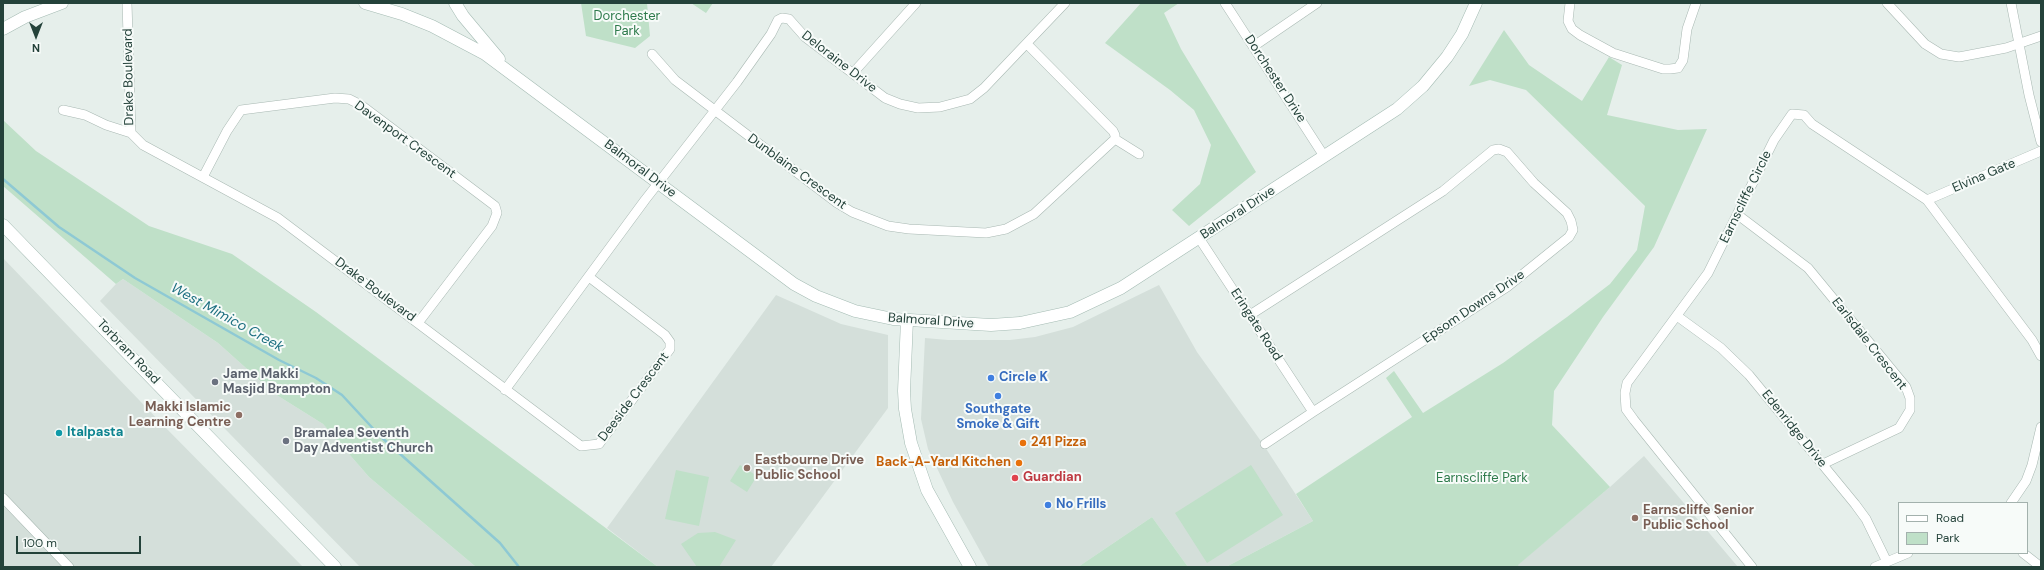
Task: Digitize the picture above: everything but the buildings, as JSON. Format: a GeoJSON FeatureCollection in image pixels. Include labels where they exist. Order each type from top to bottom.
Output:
{"type":"FeatureCollection","features":[{"type":"Feature","properties":{"kind":"street"},"geometry":{"type":"LineString","coordinates":[[3,29],[25,17],[62,3]]}},
{"type":"Feature","properties":{"kind":"street","name":"Drake Boulevard"},"geometry":{"type":"LineString","coordinates":[[127,3],[130,133],[143,145],[278,218],[505,390]]}},
{"type":"Feature","properties":{"kind":"street","name":"Balmoral Drive"},"geometry":{"type":"LineString","coordinates":[[365,3],[404,8],[463,41],[510,72],[794,284],[816,296],[837,305],[872,315],[907,320],[991,325],[1020,323],[1070,312],[1121,288],[1397,109],[1423,86],[1447,57],[1462,34],[1476,3]]}},
{"type":"Feature","properties":{"kind":"street"},"geometry":{"type":"LineString","coordinates":[[455,3],[463,16],[510,72]]}},
{"type":"Feature","properties":{"kind":"street"},"geometry":{"type":"LineString","coordinates":[[853,73],[916,3]]}},
{"type":"Feature","properties":{"kind":"street","name":"Deloraine Drive"},"geometry":{"type":"LineString","coordinates":[[658,183],[715,110],[771,34],[778,20],[782,18],[789,19],[805,37],[885,98],[900,104],[918,108],[940,107],[970,99],[984,88],[1064,3]]}},
{"type":"Feature","properties":{"kind":"street","name":"Dorchester Drive"},"geometry":{"type":"LineString","coordinates":[[1225,3],[1324,156]]}},
{"type":"Feature","properties":{"kind":"street"},"geometry":{"type":"LineString","coordinates":[[1254,46],[1317,3]]}},
{"type":"Feature","properties":{"kind":"street"},"geometry":{"type":"LineString","coordinates":[[1570,3],[1568,21],[1572,29],[1580,35],[1613,53],[1663,69],[1678,68],[1683,60],[1687,29],[1696,3]]}},
{"type":"Feature","properties":{"kind":"street"},"geometry":{"type":"LineString","coordinates":[[1887,3],[1925,44],[1942,54],[1959,57],[2006,48],[2041,36]]}},
{"type":"Feature","properties":{"kind":"street"},"geometry":{"type":"LineString","coordinates":[[2011,3],[2041,142]]}},
{"type":"Feature","properties":{"kind":"street"},"geometry":{"type":"LineString","coordinates":[[1027,44],[1113,131],[1115,139],[1139,154]]}},
{"type":"Feature","properties":{"kind":"street","name":"Dunblaine Crescent"},"geometry":{"type":"LineString","coordinates":[[652,54],[675,80],[837,203],[852,212],[888,226],[965,233],[986,233],[999,231],[1025,220],[1034,214],[1115,139]]}},
{"type":"Feature","properties":{"kind":"street","name":"Davenport Crescent"},"geometry":{"type":"LineString","coordinates":[[203,177],[227,131],[241,110],[334,98],[350,99],[361,104],[495,206],[497,213],[492,226],[418,323]]}},
{"type":"Feature","properties":{"kind":"street"},"geometry":{"type":"LineString","coordinates":[[64,110],[85,115],[106,125],[130,133]]}},
{"type":"Feature","properties":{"kind":"street","name":"Earnscliffe Circle"},"geometry":{"type":"LineString","coordinates":[[1752,567],[1626,409],[1627,383],[1708,273],[1774,140],[1792,114],[1797,113],[1804,115],[1812,124],[1927,200],[2032,340],[2041,356]]}},
{"type":"Feature","properties":{"kind":"street","name":"Epsom Downs Drive"},"geometry":{"type":"LineString","coordinates":[[1250,316],[1443,191],[1493,150],[1499,149],[1507,152],[1534,183],[1567,213],[1573,230],[1569,237],[1507,287],[1265,444]]}},
{"type":"Feature","properties":{"kind":"street","name":"Elvina Gate"},"geometry":{"type":"LineString","coordinates":[[1927,200],[2041,151]]}},
{"type":"Feature","properties":{"kind":"street"},"geometry":{"type":"LineString","coordinates":[[505,390],[658,183]]}},
{"type":"Feature","properties":{"kind":"street","name":"Earlsdale Crescent"},"geometry":{"type":"LineString","coordinates":[[1738,215],[1808,268],[1906,387],[1910,398],[1910,410],[1900,428],[1823,464]]}},
{"type":"Feature","properties":{"kind":"street","name":"Torbram Road"},"geometry":{"type":"LineString","coordinates":[[3,225],[335,567]]}},
{"type":"Feature","properties":{"kind":"street","name":"Eringate Road"},"geometry":{"type":"LineString","coordinates":[[1199,238],[1313,412]]}},
{"type":"Feature","properties":{"kind":"street","name":"Deeside Crescent"},"geometry":{"type":"LineString","coordinates":[[505,390],[581,446],[591,446],[599,444],[666,355],[670,349],[670,342],[665,335],[589,276]]}},
{"type":"Feature","properties":{"kind":"street","name":"Edenridge Drive"},"geometry":{"type":"LineString","coordinates":[[1677,316],[1721,348],[1749,375],[1823,464],[1866,519],[1887,562]]}},
{"type":"Feature","properties":{"kind":"street"},"geometry":{"type":"LineString","coordinates":[[907,320],[904,391],[911,443],[927,490],[970,567]]}},
{"type":"Feature","properties":{"kind":"street"},"geometry":{"type":"LineString","coordinates":[[2012,502],[2026,481],[2032,465],[2041,426]]}},
{"type":"Feature","properties":{"kind":"street"},"geometry":{"type":"LineString","coordinates":[[3,498],[69,567]]}},
{"type":"Feature","properties":{"kind":"street"},"geometry":{"type":"LineString","coordinates":[[1876,567],[1906,554]]}},
{"type":"Feature","properties":{"kind":"street"},"geometry":{"type":"LineString","coordinates":[[2024,554],[2041,567]]}},
{"type":"Feature","properties":{"kind":"shaded area"},"geometry":{"type":"Polygon","coordinates":[[[3,258],[163,425],[303,567],[3,567],[3,258]]]}},
{"type":"Feature","properties":{"kind":"shaded area"},"geometry":{"type":"Polygon","coordinates":[[[123,279],[218,343],[275,394],[323,424],[369,477],[476,567],[360,567],[100,301],[116,284],[123,279]]]}},
{"type":"Feature","properties":{"kind":"shaded area"},"geometry":{"type":"Polygon","coordinates":[[[1159,285],[1197,352],[1263,444],[1313,521],[1226,567],[1188,567],[1152,517],[1078,567],[989,567],[953,502],[928,449],[921,419],[925,338],[948,340],[1010,340],[1035,337],[1073,327],[1159,285]]]}},
{"type":"Feature","properties":{"kind":"shaded area","name":"Eastbourne Drive Public School"},"geometry":{"type":"Polygon","coordinates":[[[776,295],[841,324],[888,335],[888,408],[771,567],[658,567],[607,528],[776,295]]]}},
{"type":"Feature","properties":{"kind":"shaded area","name":"Earnscliffe Senior Public School"},"geometry":{"type":"Polygon","coordinates":[[[1644,456],[1738,567],[1519,567],[1517,565],[1610,487],[1644,456]]]}},
{"type":"Feature","properties":{"kind":"green space","name":"Dorchester Park"},"geometry":{"type":"Polygon","coordinates":[[[581,3],[647,3],[650,36],[635,48],[586,36],[581,3]]]}},
{"type":"Feature","properties":{"kind":"green space","name":"Dorchester Park"},"geometry":{"type":"Polygon","coordinates":[[[691,3],[713,3],[706,13],[691,3]]]}},
{"type":"Feature","properties":{"kind":"green space"},"geometry":{"type":"Polygon","coordinates":[[[1141,3],[1179,3],[1164,13],[1181,49],[1256,172],[1189,226],[1172,210],[1200,184],[1211,145],[1194,110],[1170,90],[1105,43],[1141,3]]]}},
{"type":"Feature","properties":{"kind":"green space","name":"Earnscliffe Park"},"geometry":{"type":"Polygon","coordinates":[[[1504,30],[1529,65],[1582,101],[1609,57],[1622,65],[1607,115],[1678,130],[1707,129],[1654,247],[1603,317],[1554,391],[1552,425],[1610,487],[1518,565],[1519,567],[1226,567],[1313,521],[1296,494],[1412,417],[1386,378],[1394,371],[1423,413],[1503,363],[1567,317],[1610,284],[1637,250],[1645,206],[1526,90],[1490,80],[1469,86],[1504,30]]]}},
{"type":"Feature","properties":{"kind":"green space"},"geometry":{"type":"Polygon","coordinates":[[[3,120],[36,151],[149,226],[232,254],[316,312],[658,567],[476,567],[369,477],[323,424],[275,394],[218,343],[123,279],[116,284],[3,186],[3,120]]]}},
{"type":"Feature","properties":{"kind":"green space"},"geometry":{"type":"Polygon","coordinates":[[[740,465],[757,476],[747,492],[730,481],[740,465]]]}},
{"type":"Feature","properties":{"kind":"green space"},"geometry":{"type":"Polygon","coordinates":[[[1251,465],[1283,515],[1207,563],[1175,513],[1251,465]]]}},
{"type":"Feature","properties":{"kind":"green space"},"geometry":{"type":"Polygon","coordinates":[[[676,470],[709,477],[699,526],[665,519],[676,470]]]}},
{"type":"Feature","properties":{"kind":"green space"},"geometry":{"type":"Polygon","coordinates":[[[1152,517],[1188,567],[1078,567],[1152,517]]]}},
{"type":"Feature","properties":{"kind":"green space"},"geometry":{"type":"Polygon","coordinates":[[[715,532],[736,540],[719,567],[697,567],[681,544],[698,533],[715,532]]]}},
{"type":"Feature","properties":{"kind":"waterway","name":"West Mimico Creek"},"geometry":{"type":"LineString","coordinates":[[3,179],[59,227],[135,278],[279,360],[316,378],[342,395],[380,436],[500,543],[519,567]]}},
{"type":"Feature","properties":{"kind":"place","name":"Circle K"},"geometry":{"type":"Point","coordinates":[991,378]}},
{"type":"Feature","properties":{"kind":"place","name":"Jame Makki Masjid Brampton"},"geometry":{"type":"Point","coordinates":[215,382]}},
{"type":"Feature","properties":{"kind":"place","name":"Southgate Smoke & Gift"},"geometry":{"type":"Point","coordinates":[998,396]}},
{"type":"Feature","properties":{"kind":"place","name":"Makki Islamic Learning Centre"},"geometry":{"type":"Point","coordinates":[239,415]}},
{"type":"Feature","properties":{"kind":"place","name":"Italpasta"},"geometry":{"type":"Point","coordinates":[59,433]}},
{"type":"Feature","properties":{"kind":"place","name":"Bramalea Seventh Day Adventist Church"},"geometry":{"type":"Point","coordinates":[286,441]}},
{"type":"Feature","properties":{"kind":"place","name":"241 Pizza"},"geometry":{"type":"Point","coordinates":[1023,443]}},
{"type":"Feature","properties":{"kind":"place","name":"Back-A-Yard Kitchen"},"geometry":{"type":"Point","coordinates":[1019,463]}},
{"type":"Feature","properties":{"kind":"place","name":"Eastbourne Drive Public School"},"geometry":{"type":"Point","coordinates":[747,468]}},
{"type":"Feature","properties":{"kind":"place","name":"Guardian"},"geometry":{"type":"Point","coordinates":[1015,478]}},
{"type":"Feature","properties":{"kind":"place","name":"No Frills"},"geometry":{"type":"Point","coordinates":[1048,505]}},
{"type":"Feature","properties":{"kind":"place","name":"Earnscliffe Senior Public School"},"geometry":{"type":"Point","coordinates":[1635,518]}}]}
